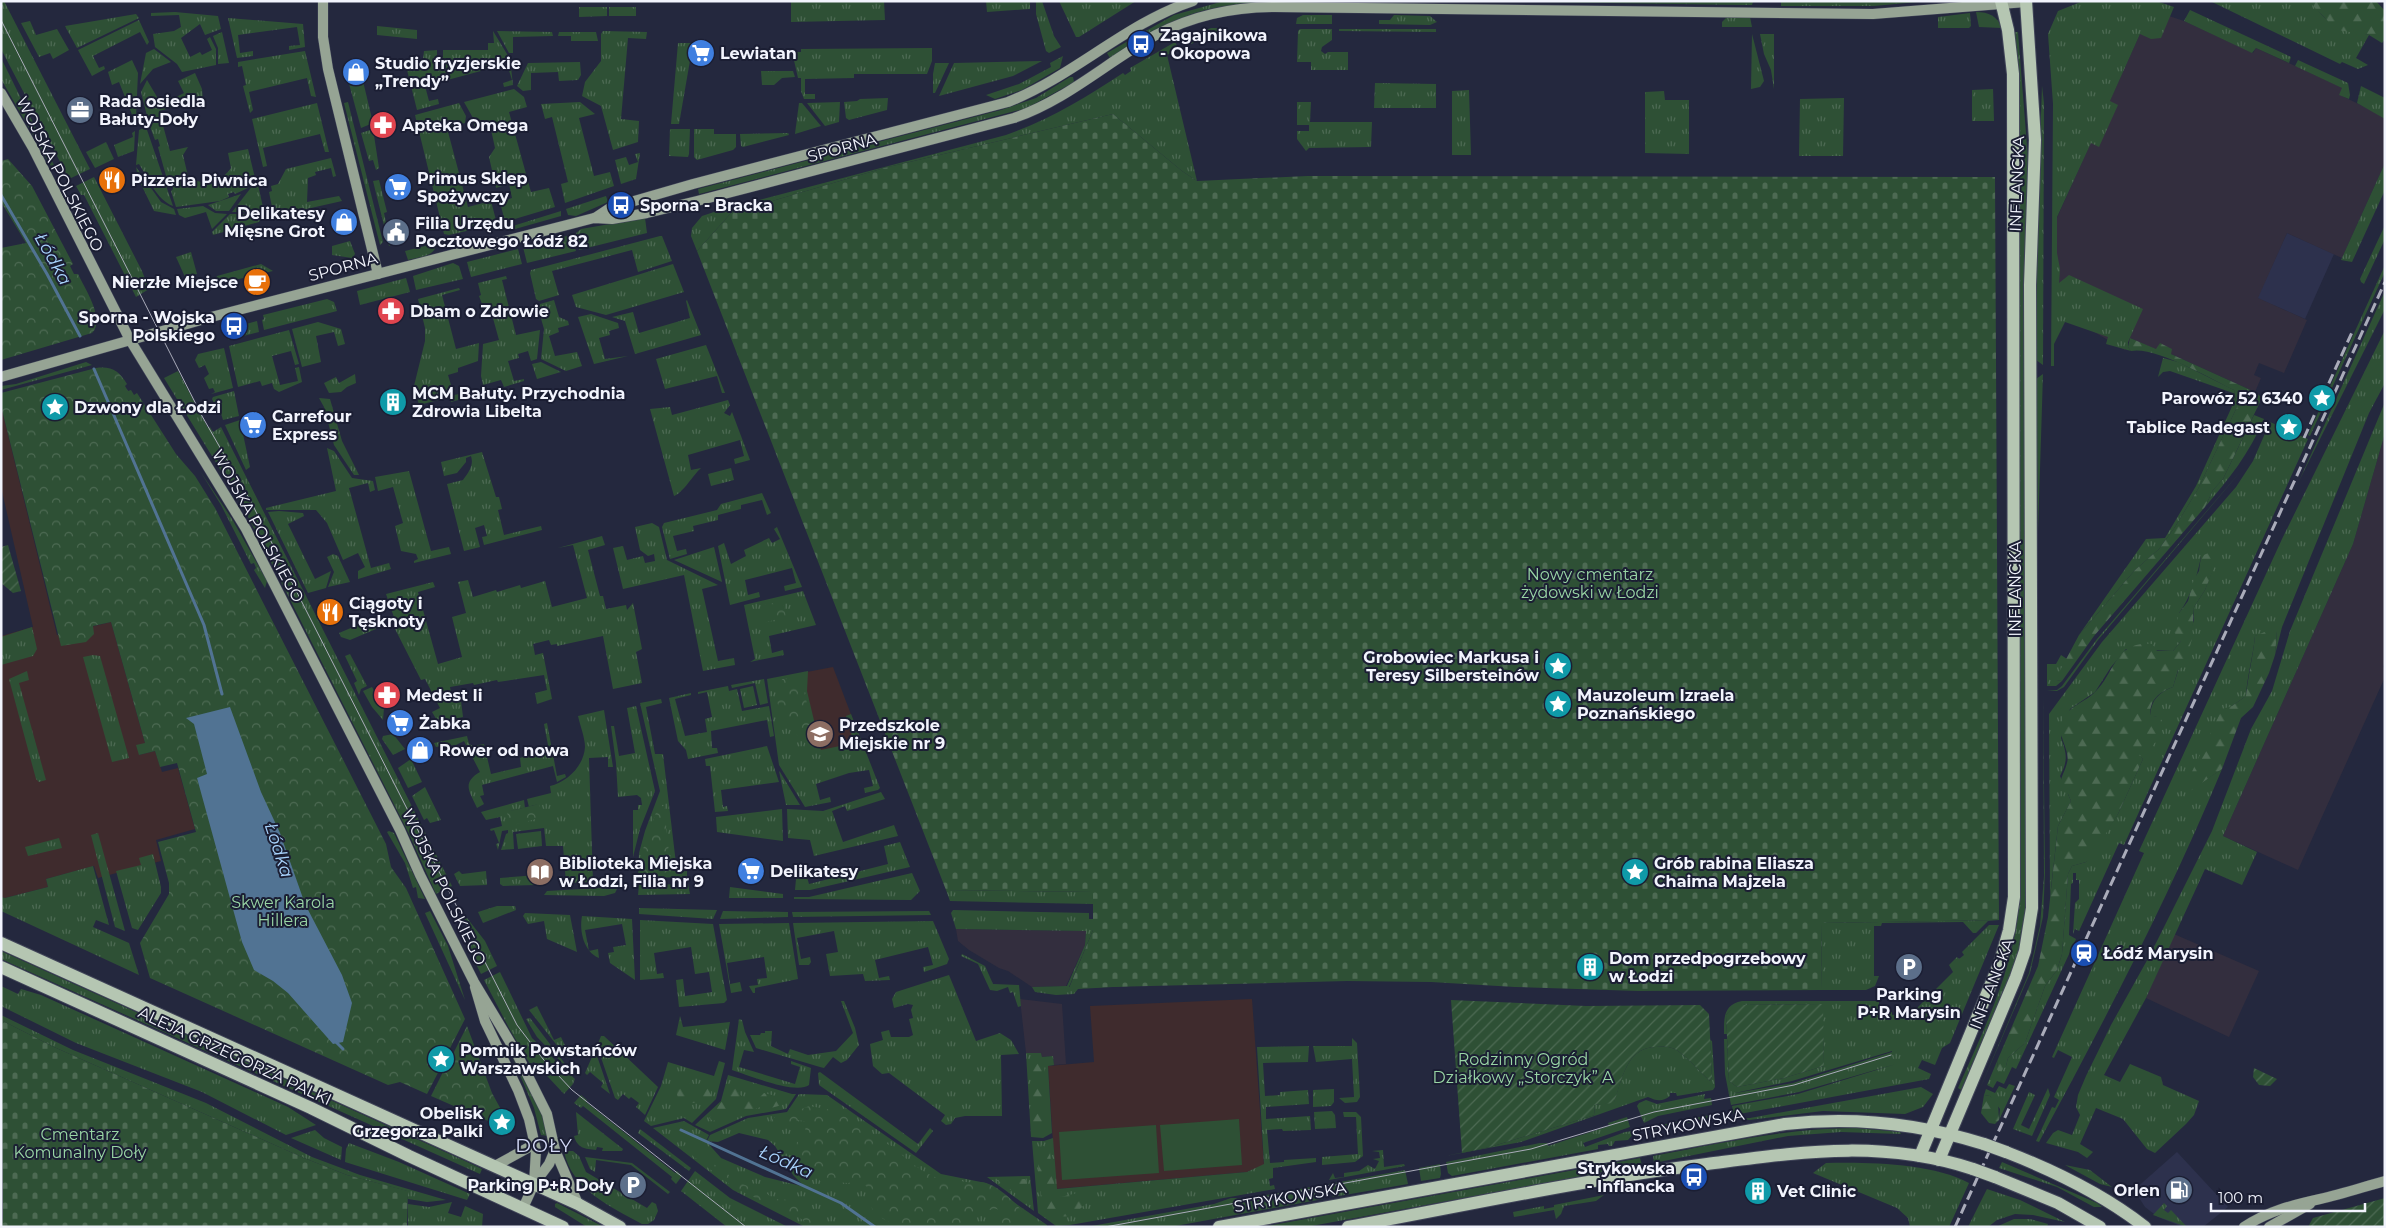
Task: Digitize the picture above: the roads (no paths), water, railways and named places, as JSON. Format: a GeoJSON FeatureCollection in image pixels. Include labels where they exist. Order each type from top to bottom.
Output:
{"type":"FeatureCollection","features":[{"type":"Feature","properties":{"kind":"main road","name":"INFLANCKA"},"geometry":{"type":"LineString","coordinates":[[1920,1156],[1997,969],[2009,930],[2014,896],[2013,92],[2011,50],[2001,2]]}},
{"type":"Feature","properties":{"kind":"main road","name":"INFLANCKA"},"geometry":{"type":"LineString","coordinates":[[1939,1160],[2016,978],[2024,951],[2032,908],[2030,285],[2035,140],[2026,2]]}},
{"type":"Feature","properties":{"kind":"main road","name":"ALEJA GRZEGORZA PALKI"},"geometry":{"type":"LineString","coordinates":[[1,943],[578,1204],[620,1227]]}},
{"type":"Feature","properties":{"kind":"main road","name":"ALEJA GRZEGORZA PALKI"},"geometry":{"type":"LineString","coordinates":[[1,967],[302,1104],[563,1227]]}},
{"type":"Feature","properties":{"kind":"main road","name":"STRYKOWSKA"},"geometry":{"type":"LineString","coordinates":[[1219,1227],[1785,1124],[1824,1121],[1870,1121],[1949,1133],[2006,1152],[2090,1190],[2145,1227]]}},
{"type":"Feature","properties":{"kind":"main road"},"geometry":{"type":"LineString","coordinates":[[1348,1227],[1647,1172],[1766,1157],[1856,1149],[1920,1156],[1995,1176],[2058,1203],[2100,1227]]}},
{"type":"Feature","properties":{"kind":"street"},"geometry":{"type":"LineString","coordinates":[[323,1],[323,37],[327,63],[378,274]]}},
{"type":"Feature","properties":{"kind":"street","name":"SPORNA"},"geometry":{"type":"LineString","coordinates":[[1,377],[130,340],[594,218],[610,208],[693,184],[1008,102],[1030,93],[1149,20],[1193,1]]}},
{"type":"Feature","properties":{"kind":"street","name":"SPORNA"},"geometry":{"type":"LineString","coordinates":[[594,218],[612,219],[647,213],[1014,118],[1051,102],[1169,29],[1204,16],[1245,8],[1719,11],[1873,14],[2001,2],[2026,2]]}},
{"type":"Feature","properties":{"kind":"street","name":"WOJSKA POLSKIEGO"},"geometry":{"type":"LineString","coordinates":[[1,93],[33,148],[130,340],[230,501],[266,566],[400,830],[420,875],[474,982],[516,1052],[547,1114],[555,1150],[578,1204]]}},
{"type":"Feature","properties":{"kind":"street","name":"WOJSKA POLSKIEGO"},"geometry":{"type":"LineString","coordinates":[[474,982],[484,1022],[525,1107],[533,1145],[536,1150],[534,1184]]}},
{"type":"Feature","properties":{"kind":"street"},"geometry":{"type":"LineString","coordinates":[[495,1166],[533,1145]]}},
{"type":"Feature","properties":{"kind":"street","name":"WOJSKA POLSKIEGO"},"geometry":{"type":"LineString","coordinates":[[523,1208],[534,1184],[549,1164],[555,1150]]}},
{"type":"Feature","properties":{"kind":"street"},"geometry":{"type":"LineString","coordinates":[[2244,1227],[2261,1216],[2282,1208],[2385,1181]]}},
{"type":"Feature","properties":{"kind":"street"},"geometry":{"type":"LineString","coordinates":[[2269,1227],[2320,1199]]}},
{"type":"Feature","properties":{"kind":"water"},"geometry":{"type":"Polygon","coordinates":[[[230,707],[261,792],[280,833],[305,904],[342,975],[352,1003],[343,1042],[333,1044],[288,993],[273,981],[254,970],[242,942],[197,778],[207,774],[194,724],[186,718],[230,707]]]}},
{"type":"Feature","properties":{"kind":"waterway","name":"Łódka"},"geometry":{"type":"LineString","coordinates":[[1,195],[47,274],[80,336]]}},
{"type":"Feature","properties":{"kind":"waterway","name":"Łódka"},"geometry":{"type":"LineString","coordinates":[[94,369],[204,625],[222,694]]}},
{"type":"Feature","properties":{"kind":"waterway","name":"Łódka"},"geometry":{"type":"LineString","coordinates":[[336,1042],[343,1049]]}},
{"type":"Feature","properties":{"kind":"waterway","name":"Łódka"},"geometry":{"type":"LineString","coordinates":[[681,1130],[841,1203],[875,1227]]}},
{"type":"Feature","properties":{"kind":"tram line"},"geometry":{"type":"LineString","coordinates":[[1,20],[202,416],[250,500],[517,1025],[543,1059],[572,1090],[746,1227]]}},
{"type":"Feature","properties":{"kind":"tram line"},"geometry":{"type":"LineString","coordinates":[[1105,1227],[1531,1149],[1654,1112],[1794,1085],[1891,1055]]}},
{"type":"Feature","properties":{"kind":"railway"},"geometry":{"type":"LineString","coordinates":[[1955,1227],[2385,282]]}},
{"type":"Feature","properties":{"kind":"railway"},"geometry":{"type":"LineString","coordinates":[[2304,438],[2353,330]]}},
{"type":"Feature","properties":{"kind":"place","name":"Zagajnikowa - Okopowa"},"geometry":{"type":"Point","coordinates":[1141,44]}},
{"type":"Feature","properties":{"kind":"place","name":"Lewiatan"},"geometry":{"type":"Point","coordinates":[701,53]}},
{"type":"Feature","properties":{"kind":"place","name":"Studio fryzjerskie „Trendy”"},"geometry":{"type":"Point","coordinates":[356,72]}},
{"type":"Feature","properties":{"kind":"place","name":"Rada osiedla Bałuty-Doły"},"geometry":{"type":"Point","coordinates":[80,110]}},
{"type":"Feature","properties":{"kind":"place","name":"Apteka Omega"},"geometry":{"type":"Point","coordinates":[383,125]}},
{"type":"Feature","properties":{"kind":"place","name":"Pizzeria Piwnica"},"geometry":{"type":"Point","coordinates":[112,180]}},
{"type":"Feature","properties":{"kind":"place","name":"Primus Sklep Spożywczy"},"geometry":{"type":"Point","coordinates":[398,187]}},
{"type":"Feature","properties":{"kind":"place","name":"Sporna - Bracka"},"geometry":{"type":"Point","coordinates":[621,205]}},
{"type":"Feature","properties":{"kind":"place","name":"Delikatesy Mięsne Grot"},"geometry":{"type":"Point","coordinates":[344,222]}},
{"type":"Feature","properties":{"kind":"place","name":"Filia Urzędu Pocztowego Łódź 82"},"geometry":{"type":"Point","coordinates":[396,232]}},
{"type":"Feature","properties":{"kind":"place","name":"Nierzłe Miejsce"},"geometry":{"type":"Point","coordinates":[257,282]}},
{"type":"Feature","properties":{"kind":"place","name":"Dbam o Zdrowie"},"geometry":{"type":"Point","coordinates":[391,311]}},
{"type":"Feature","properties":{"kind":"place","name":"Sporna - Wojska Polskiego"},"geometry":{"type":"Point","coordinates":[234,326]}},
{"type":"Feature","properties":{"kind":"place","name":"Parowóz 52 6340"},"geometry":{"type":"Point","coordinates":[2322,398]}},
{"type":"Feature","properties":{"kind":"place","name":"MCM Bałuty. Przychodnia Zdrowia Libelta"},"geometry":{"type":"Point","coordinates":[393,402]}},
{"type":"Feature","properties":{"kind":"place","name":"Dzwony dla Łodzi"},"geometry":{"type":"Point","coordinates":[55,407]}},
{"type":"Feature","properties":{"kind":"place","name":"Carrefour Express"},"geometry":{"type":"Point","coordinates":[253,425]}},
{"type":"Feature","properties":{"kind":"place","name":"Tablice Radegast"},"geometry":{"type":"Point","coordinates":[2289,427]}},
{"type":"Feature","properties":{"kind":"place","name":"Ciągoty i Tęsknoty"},"geometry":{"type":"Point","coordinates":[330,612]}},
{"type":"Feature","properties":{"kind":"place","name":"Grobowiec Markusa i Teresy Silbersteinów"},"geometry":{"type":"Point","coordinates":[1558,666]}},
{"type":"Feature","properties":{"kind":"place","name":"Medest Ii"},"geometry":{"type":"Point","coordinates":[387,695]}},
{"type":"Feature","properties":{"kind":"place","name":"Mauzoleum Izraela Poznańskiego"},"geometry":{"type":"Point","coordinates":[1558,704]}},
{"type":"Feature","properties":{"kind":"place","name":"Żabka"},"geometry":{"type":"Point","coordinates":[400,723]}},
{"type":"Feature","properties":{"kind":"place","name":"Przedszkole Miejskie nr 9"},"geometry":{"type":"Point","coordinates":[820,734]}},
{"type":"Feature","properties":{"kind":"place","name":"Rower od nowa"},"geometry":{"type":"Point","coordinates":[420,750]}},
{"type":"Feature","properties":{"kind":"place","name":"Delikatesy"},"geometry":{"type":"Point","coordinates":[751,871]}},
{"type":"Feature","properties":{"kind":"place","name":"Biblioteka Miejska w Łodzi, Filia nr 9"},"geometry":{"type":"Point","coordinates":[540,872]}},
{"type":"Feature","properties":{"kind":"place","name":"Grób rabina Eliasza Chaima Majzela"},"geometry":{"type":"Point","coordinates":[1635,872]}},
{"type":"Feature","properties":{"kind":"place","name":"Łódź Marysin"},"geometry":{"type":"Point","coordinates":[2084,953]}},
{"type":"Feature","properties":{"kind":"place","name":"Dom przedpogrzebowy w Łodzi"},"geometry":{"type":"Point","coordinates":[1590,967]}},
{"type":"Feature","properties":{"kind":"place","name":"Parking P+R Marysin"},"geometry":{"type":"Point","coordinates":[1909,967]}},
{"type":"Feature","properties":{"kind":"place","name":"Pomnik Powstańców Warszawskich"},"geometry":{"type":"Point","coordinates":[441,1059]}},
{"type":"Feature","properties":{"kind":"place","name":"Obelisk Grzegorza Palki"},"geometry":{"type":"Point","coordinates":[502,1122]}},
{"type":"Feature","properties":{"kind":"place","name":"Strykowska - Inflancka"},"geometry":{"type":"Point","coordinates":[1694,1177]}},
{"type":"Feature","properties":{"kind":"place","name":"Parking P+R Doły"},"geometry":{"type":"Point","coordinates":[633,1185]}},
{"type":"Feature","properties":{"kind":"place","name":"Orlen"},"geometry":{"type":"Point","coordinates":[2179,1190]}},
{"type":"Feature","properties":{"kind":"place","name":"Vet Clinic"},"geometry":{"type":"Point","coordinates":[1758,1191]}},
{"type":"Feature","properties":{"kind":"district","name":"DOŁY"},"geometry":{"type":"Point","coordinates":[544,1145]}},
{"type":"Feature","properties":{"kind":"park label","name":"Nowy cmentarz żydowski w Łodzi"},"geometry":{"type":"Point","coordinates":[1590,583]}},
{"type":"Feature","properties":{"kind":"park label","name":"Skwer Karola Hillera"},"geometry":{"type":"Point","coordinates":[283,911]}},
{"type":"Feature","properties":{"kind":"park label","name":"Rodzinny Ogród Działkowy „Storczyk” A"},"geometry":{"type":"Point","coordinates":[1523,1068]}},
{"type":"Feature","properties":{"kind":"park label","name":"Cmentarz Komunalny Doły"},"geometry":{"type":"Point","coordinates":[80,1143]}}]}
